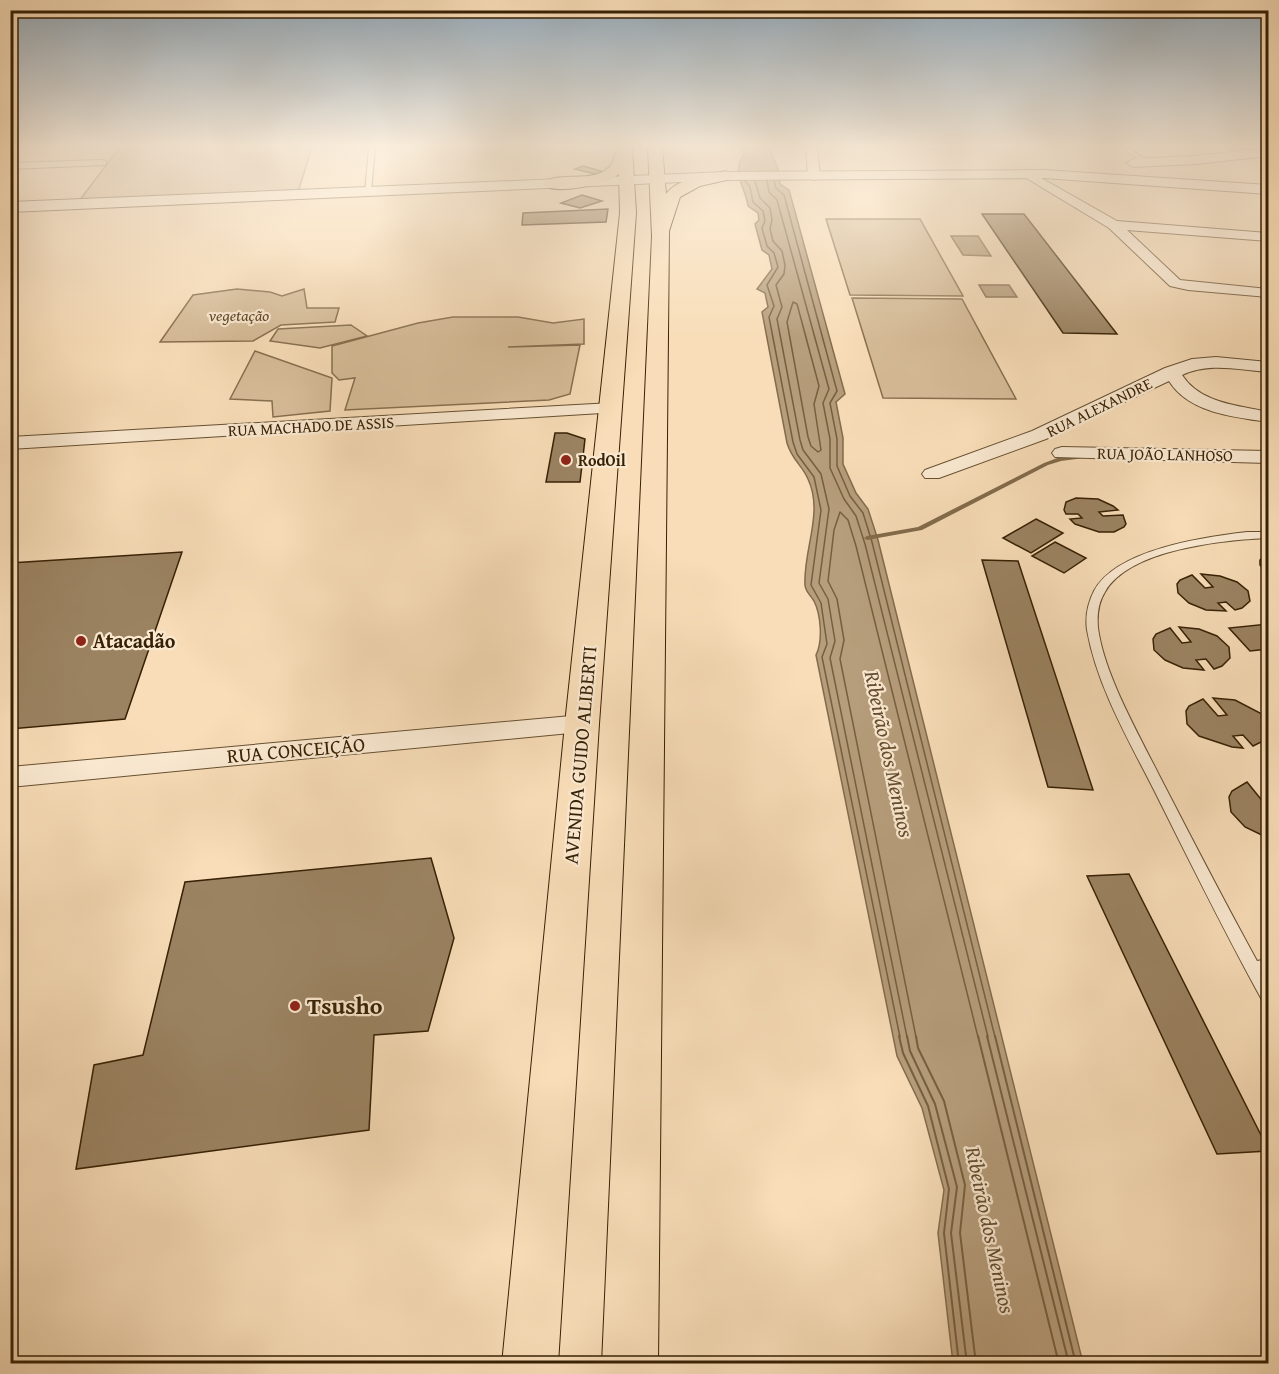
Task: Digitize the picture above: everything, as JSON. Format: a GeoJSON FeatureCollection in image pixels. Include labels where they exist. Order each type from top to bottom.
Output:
{"type":"FeatureCollection","features":[{"type":"Feature","properties":{"kind":"main road"},"geometry":{"type":"LineString","coordinates":[[630,1364],[662,236],[660,211]]}},
{"type":"Feature","properties":{"kind":"main road"},"geometry":{"type":"LineString","coordinates":[[662,236],[668,211]]}},
{"type":"Feature","properties":{"kind":"main road","name":"AVENIDA GUIDO ALIBERTI"},"geometry":{"type":"LineString","coordinates":[[530,1364],[582,724],[628,213]]}},
{"type":"Feature","properties":{"kind":"main road"},"geometry":{"type":"LineString","coordinates":[[622,288],[660,294]]}},
{"type":"Feature","properties":{"kind":"street"},"geometry":{"type":"LineString","coordinates":[[1090,211],[1114,225],[1175,283],[1269,293]]}},
{"type":"Feature","properties":{"kind":"street"},"geometry":{"type":"LineString","coordinates":[[1114,225],[1269,237]]}},
{"type":"Feature","properties":{"kind":"street","name":"RUA ALEXANDRE"},"geometry":{"type":"LineString","coordinates":[[932,474],[1048,431],[1172,372],[1201,362],[1269,367]]}},
{"type":"Feature","properties":{"kind":"street"},"geometry":{"type":"LineString","coordinates":[[1172,372],[1183,391],[1196,399],[1269,417]]}},
{"type":"Feature","properties":{"kind":"street","name":"RUA MACHADO DE ASSIS"},"geometry":{"type":"LineString","coordinates":[[10,443],[612,408]]}},
{"type":"Feature","properties":{"kind":"street","name":"RUA JOÃO LANHOSO"},"geometry":{"type":"LineString","coordinates":[[1062,453],[1269,458]]}},
{"type":"Feature","properties":{"kind":"street","name":"RUA CONCEIÇÃO"},"geometry":{"type":"LineString","coordinates":[[10,777],[582,724]]}},
{"type":"Feature","properties":{"kind":"lane"},"geometry":{"type":"LineString","coordinates":[[1269,535],[1239,534],[1196,541],[1142,560],[1113,576],[1100,590],[1092,609],[1092,632],[1129,728],[1261,967],[1269,995]]}},
{"type":"Feature","properties":{"kind":"green space"},"geometry":{"type":"Polygon","coordinates":[[[826,219],[920,219],[963,296],[850,295],[826,219]]]}},
{"type":"Feature","properties":{"kind":"green space","name":"vegetação"},"geometry":{"type":"Polygon","coordinates":[[[237,289],[270,292],[282,296],[304,289],[307,308],[339,308],[335,322],[281,325],[253,341],[160,342],[193,295],[237,289]]]}},
{"type":"Feature","properties":{"kind":"green space"},"geometry":{"type":"Polygon","coordinates":[[[852,298],[962,299],[1016,399],[883,398],[852,298]]]}},
{"type":"Feature","properties":{"kind":"green space"},"geometry":{"type":"Polygon","coordinates":[[[453,317],[518,317],[553,323],[584,319],[584,344],[508,347],[580,345],[570,394],[549,400],[345,410],[355,378],[339,380],[332,373],[332,346],[418,323],[453,317]]]}},
{"type":"Feature","properties":{"kind":"green space"},"geometry":{"type":"Polygon","coordinates":[[[351,325],[367,336],[320,348],[270,341],[278,329],[351,325]]]}},
{"type":"Feature","properties":{"kind":"green space","name":"vegetação"},"geometry":{"type":"Polygon","coordinates":[[[255,351],[332,378],[330,411],[273,417],[272,401],[230,399],[255,351]]]}},
{"type":"Feature","properties":{"kind":"water","name":"Ribeirão dos Meninos"},"geometry":{"type":"Polygon","coordinates":[[[755,211],[795,211],[845,394],[836,402],[843,438],[843,464],[856,493],[868,509],[878,540],[1083,1363],[953,1363],[938,1233],[944,1190],[922,1108],[897,1056],[816,655],[820,643],[820,621],[814,601],[805,585],[814,505],[806,474],[787,443],[762,312],[768,307],[765,293],[757,289],[772,269],[769,255],[762,250],[755,224],[759,220],[755,211]]]}},
{"type":"Feature","properties":{"kind":"water"},"geometry":{"type":"Polygon","coordinates":[[[951,236],[978,236],[991,256],[963,255],[951,236]]]}},
{"type":"Feature","properties":{"kind":"water"},"geometry":{"type":"Polygon","coordinates":[[[979,285],[1009,285],[1017,297],[986,297],[979,285]]]}},
{"type":"Feature","properties":{"kind":"building"},"geometry":{"type":"Polygon","coordinates":[[[608,211],[606,222],[522,225],[523,213],[608,211]]]}},
{"type":"Feature","properties":{"kind":"building"},"geometry":{"type":"Polygon","coordinates":[[[982,214],[1024,214],[1117,334],[1063,333],[982,214]]]}},
{"type":"Feature","properties":{"kind":"building","name":"RodOil"},"geometry":{"type":"Polygon","coordinates":[[[555,433],[567,433],[585,439],[580,482],[546,482],[555,433]]]}},
{"type":"Feature","properties":{"kind":"building"},"geometry":{"type":"Polygon","coordinates":[[[1076,498],[1098,499],[1113,506],[1118,510],[1099,512],[1103,516],[1123,515],[1126,524],[1114,532],[1099,532],[1075,524],[1070,519],[1082,518],[1078,514],[1066,514],[1064,510],[1066,502],[1076,498]]]}},
{"type":"Feature","properties":{"kind":"building"},"geometry":{"type":"Polygon","coordinates":[[[1036,519],[1063,533],[1031,553],[1003,538],[1036,519]]]}},
{"type":"Feature","properties":{"kind":"building"},"geometry":{"type":"Polygon","coordinates":[[[1055,542],[1086,558],[1064,573],[1032,556],[1055,542]]]}},
{"type":"Feature","properties":{"kind":"building","name":"Atacadão"},"geometry":{"type":"Polygon","coordinates":[[[182,552],[125,719],[10,729],[10,563],[182,552]]]}},
{"type":"Feature","properties":{"kind":"building"},"geometry":{"type":"Polygon","coordinates":[[[1267,553],[1268,575],[1260,565],[1260,560],[1267,553]]]}},
{"type":"Feature","properties":{"kind":"building"},"geometry":{"type":"Polygon","coordinates":[[[982,560],[1018,561],[1093,790],[1048,787],[982,560]]]}},
{"type":"Feature","properties":{"kind":"building"},"geometry":{"type":"Polygon","coordinates":[[[1201,574],[1220,576],[1237,582],[1248,591],[1250,601],[1242,608],[1235,610],[1226,602],[1218,603],[1226,611],[1206,610],[1189,603],[1178,593],[1177,584],[1180,580],[1192,575],[1205,588],[1213,587],[1201,574]]]}},
{"type":"Feature","properties":{"kind":"building"},"geometry":{"type":"Polygon","coordinates":[[[1268,624],[1268,649],[1250,651],[1229,628],[1268,624]]]}},
{"type":"Feature","properties":{"kind":"building"},"geometry":{"type":"Polygon","coordinates":[[[1179,627],[1199,629],[1217,636],[1229,647],[1230,658],[1222,666],[1214,669],[1206,659],[1196,660],[1204,670],[1183,668],[1165,660],[1154,650],[1153,639],[1156,634],[1170,628],[1182,643],[1191,642],[1179,627]]]}},
{"type":"Feature","properties":{"kind":"building"},"geometry":{"type":"Polygon","coordinates":[[[1213,698],[1235,700],[1262,714],[1268,722],[1267,739],[1253,746],[1243,735],[1233,736],[1243,748],[1232,747],[1199,736],[1187,724],[1186,711],[1189,706],[1203,699],[1218,716],[1227,715],[1213,698]]]}},
{"type":"Feature","properties":{"kind":"building"},"geometry":{"type":"Polygon","coordinates":[[[1247,782],[1264,803],[1268,803],[1268,838],[1245,827],[1231,812],[1229,797],[1232,791],[1247,782]]]}},
{"type":"Feature","properties":{"kind":"building","name":"Tsusho"},"geometry":{"type":"Polygon","coordinates":[[[431,858],[454,938],[428,1031],[374,1035],[369,1130],[76,1169],[94,1065],[143,1055],[185,882],[431,858]]]}},
{"type":"Feature","properties":{"kind":"building"},"geometry":{"type":"Polygon","coordinates":[[[1129,874],[1268,1151],[1217,1154],[1087,876],[1129,874]]]}},
{"type":"Feature","properties":{"kind":"waterway"},"geometry":{"type":"LineString","coordinates":[[867,538],[920,529],[1046,464],[1060,459],[1082,457]]}},
{"type":"Feature","properties":{"kind":"place","name":"RodOil"},"geometry":{"type":"Point","coordinates":[566,460]}},
{"type":"Feature","properties":{"kind":"place","name":"Atacadão"},"geometry":{"type":"Point","coordinates":[81,641]}},
{"type":"Feature","properties":{"kind":"place","name":"Tsusho"},"geometry":{"type":"Point","coordinates":[295,1006]}}]}
